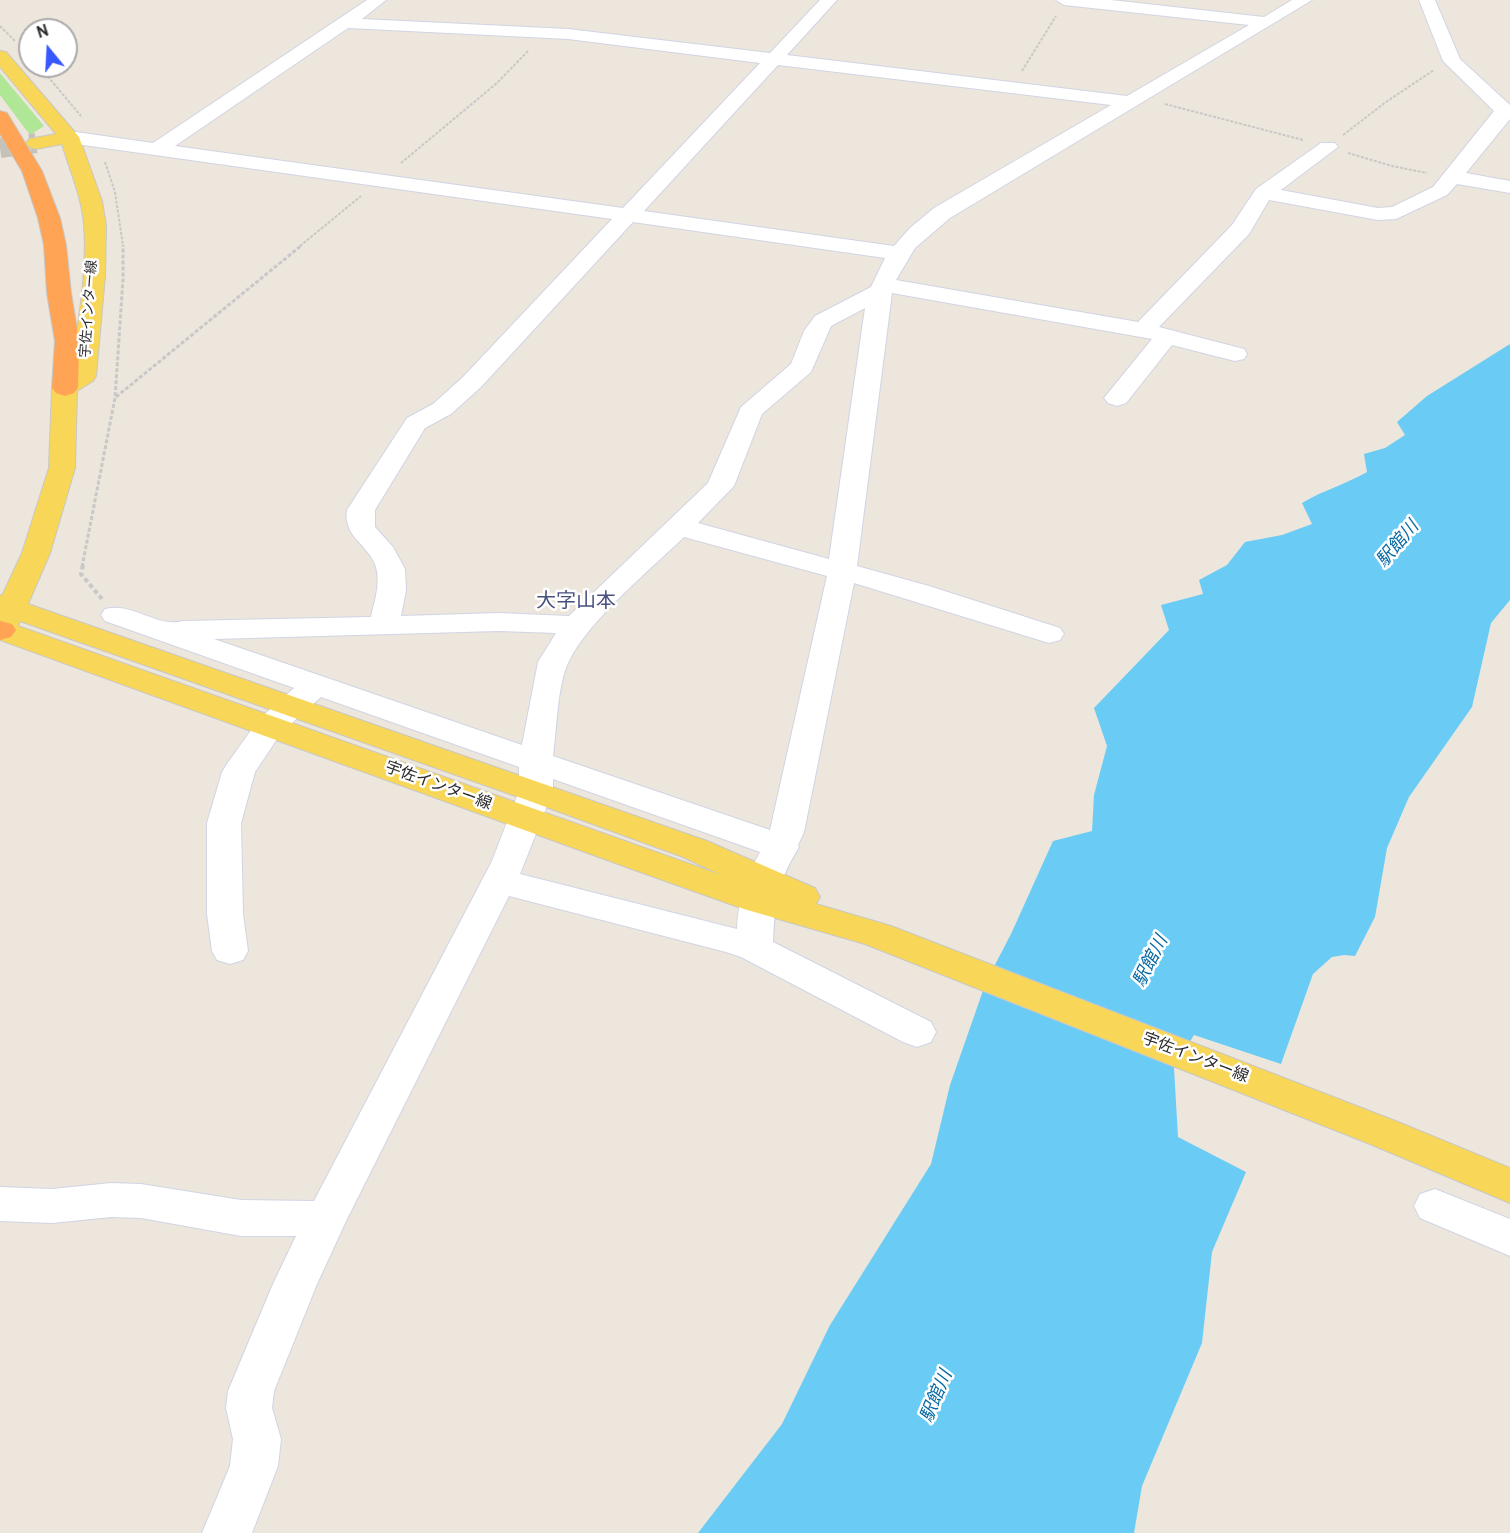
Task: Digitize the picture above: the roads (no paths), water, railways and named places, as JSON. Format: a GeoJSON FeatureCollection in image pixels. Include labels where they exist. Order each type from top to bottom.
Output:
{"type":"FeatureCollection","features":[{"type":"Feature","properties":{"kind":"highway"},"geometry":{"type":"LineString","coordinates":[[0,117],[33,171],[49,218],[55,245],[59,293],[67,341],[65,388]]}},
{"type":"Feature","properties":{"kind":"main road","name":"宇佐インター線"},"geometry":{"type":"LineString","coordinates":[[0,56],[69,137],[91,201],[96,226],[90,340],[84,376],[65,388],[62,468],[36,553],[2,621],[292,705],[532,790],[761,889],[1384,1133],[1510,1186]]}},
{"type":"Feature","properties":{"kind":"main road"},"geometry":{"type":"LineString","coordinates":[[36,143],[69,137]]}},
{"type":"Feature","properties":{"kind":"street"},"geometry":{"type":"LineString","coordinates":[[156,150],[378,0]]}},
{"type":"Feature","properties":{"kind":"street"},"geometry":{"type":"LineString","coordinates":[[384,626],[393,581],[391,570],[381,549],[359,525],[361,510],[416,423],[442,409],[463,391],[829,0]]}},
{"type":"Feature","properties":{"kind":"street"},"geometry":{"type":"LineString","coordinates":[[1065,0],[1266,22]]}},
{"type":"Feature","properties":{"kind":"street"},"geometry":{"type":"LineString","coordinates":[[754,948],[761,889],[787,832],[842,572],[881,288],[899,254],[914,235],[942,213],[1304,0]]}},
{"type":"Feature","properties":{"kind":"street"},"geometry":{"type":"LineString","coordinates":[[1263,193],[1391,214],[1437,193],[1506,118],[1501,106],[1451,59],[1427,0]]}},
{"type":"Feature","properties":{"kind":"street"},"geometry":{"type":"LineString","coordinates":[[344,23],[544,33],[1012,88],[1134,100]]}},
{"type":"Feature","properties":{"kind":"street"},"geometry":{"type":"LineString","coordinates":[[69,137],[899,254]]}},
{"type":"Feature","properties":{"kind":"street"},"geometry":{"type":"LineString","coordinates":[[1143,330],[1241,229],[1263,193],[1328,147]]}},
{"type":"Feature","properties":{"kind":"street"},"geometry":{"type":"LineString","coordinates":[[1451,177],[1510,187]]}},
{"type":"Feature","properties":{"kind":"street"},"geometry":{"type":"LineString","coordinates":[[227,1533],[254,1466],[257,1439],[249,1408],[250,1391],[295,1284],[326,1219],[501,882],[532,790],[547,686],[553,662],[576,626],[720,486],[746,421],[756,405],[806,362],[820,326],[832,315],[881,288],[1143,330],[1235,354]]}},
{"type":"Feature","properties":{"kind":"street"},"geometry":{"type":"LineString","coordinates":[[1117,398],[1167,336]]}},
{"type":"Feature","properties":{"kind":"street"},"geometry":{"type":"LineString","coordinates":[[680,527],[965,605],[1049,634]]}},
{"type":"Feature","properties":{"kind":"street"},"geometry":{"type":"LineString","coordinates":[[116,615],[164,632],[292,705],[532,790],[782,847]]}},
{"type":"Feature","properties":{"kind":"street"},"geometry":{"type":"LineString","coordinates":[[164,632],[183,630],[262,631],[493,622],[576,626]]}},
{"type":"Feature","properties":{"kind":"street"},"geometry":{"type":"LineString","coordinates":[[230,951],[225,914],[224,823],[239,772],[292,705]]}},
{"type":"Feature","properties":{"kind":"street"},"geometry":{"type":"LineString","coordinates":[[501,882],[709,934],[754,948],[917,1032]]}},
{"type":"Feature","properties":{"kind":"street"},"geometry":{"type":"LineString","coordinates":[[0,1204],[52,1206],[111,1200],[141,1201],[241,1218],[326,1219]]}},
{"type":"Feature","properties":{"kind":"street"},"geometry":{"type":"LineString","coordinates":[[1435,1206],[1510,1238]]}},
{"type":"Feature","properties":{"kind":"water","name":"駅館川"},"geometry":{"type":"Polygon","coordinates":[[[1510,344],[1510,600],[1491,623],[1472,707],[1409,797],[1387,848],[1375,917],[1355,956],[1332,957],[1313,974],[1281,1064],[1194,1035],[1174,1068],[1178,1137],[1246,1172],[1212,1252],[1202,1343],[1142,1486],[1134,1533],[698,1533],[782,1424],[830,1325],[931,1164],[950,1085],[986,982],[1011,934],[1053,841],[1092,831],[1094,795],[1107,746],[1094,708],[1169,630],[1161,605],[1203,594],[1199,580],[1227,565],[1245,542],[1282,535],[1312,524],[1302,503],[1367,472],[1364,454],[1385,448],[1405,435],[1397,422],[1427,396],[1510,344]]]}},
{"type":"Feature","properties":{"kind":"tunnel"},"geometry":{"type":"LineString","coordinates":[[0,148],[36,143]]}},
{"type":"Feature","properties":{"kind":"district","name":"大字山本"},"geometry":{"type":"Point","coordinates":[576,603]}}]}
